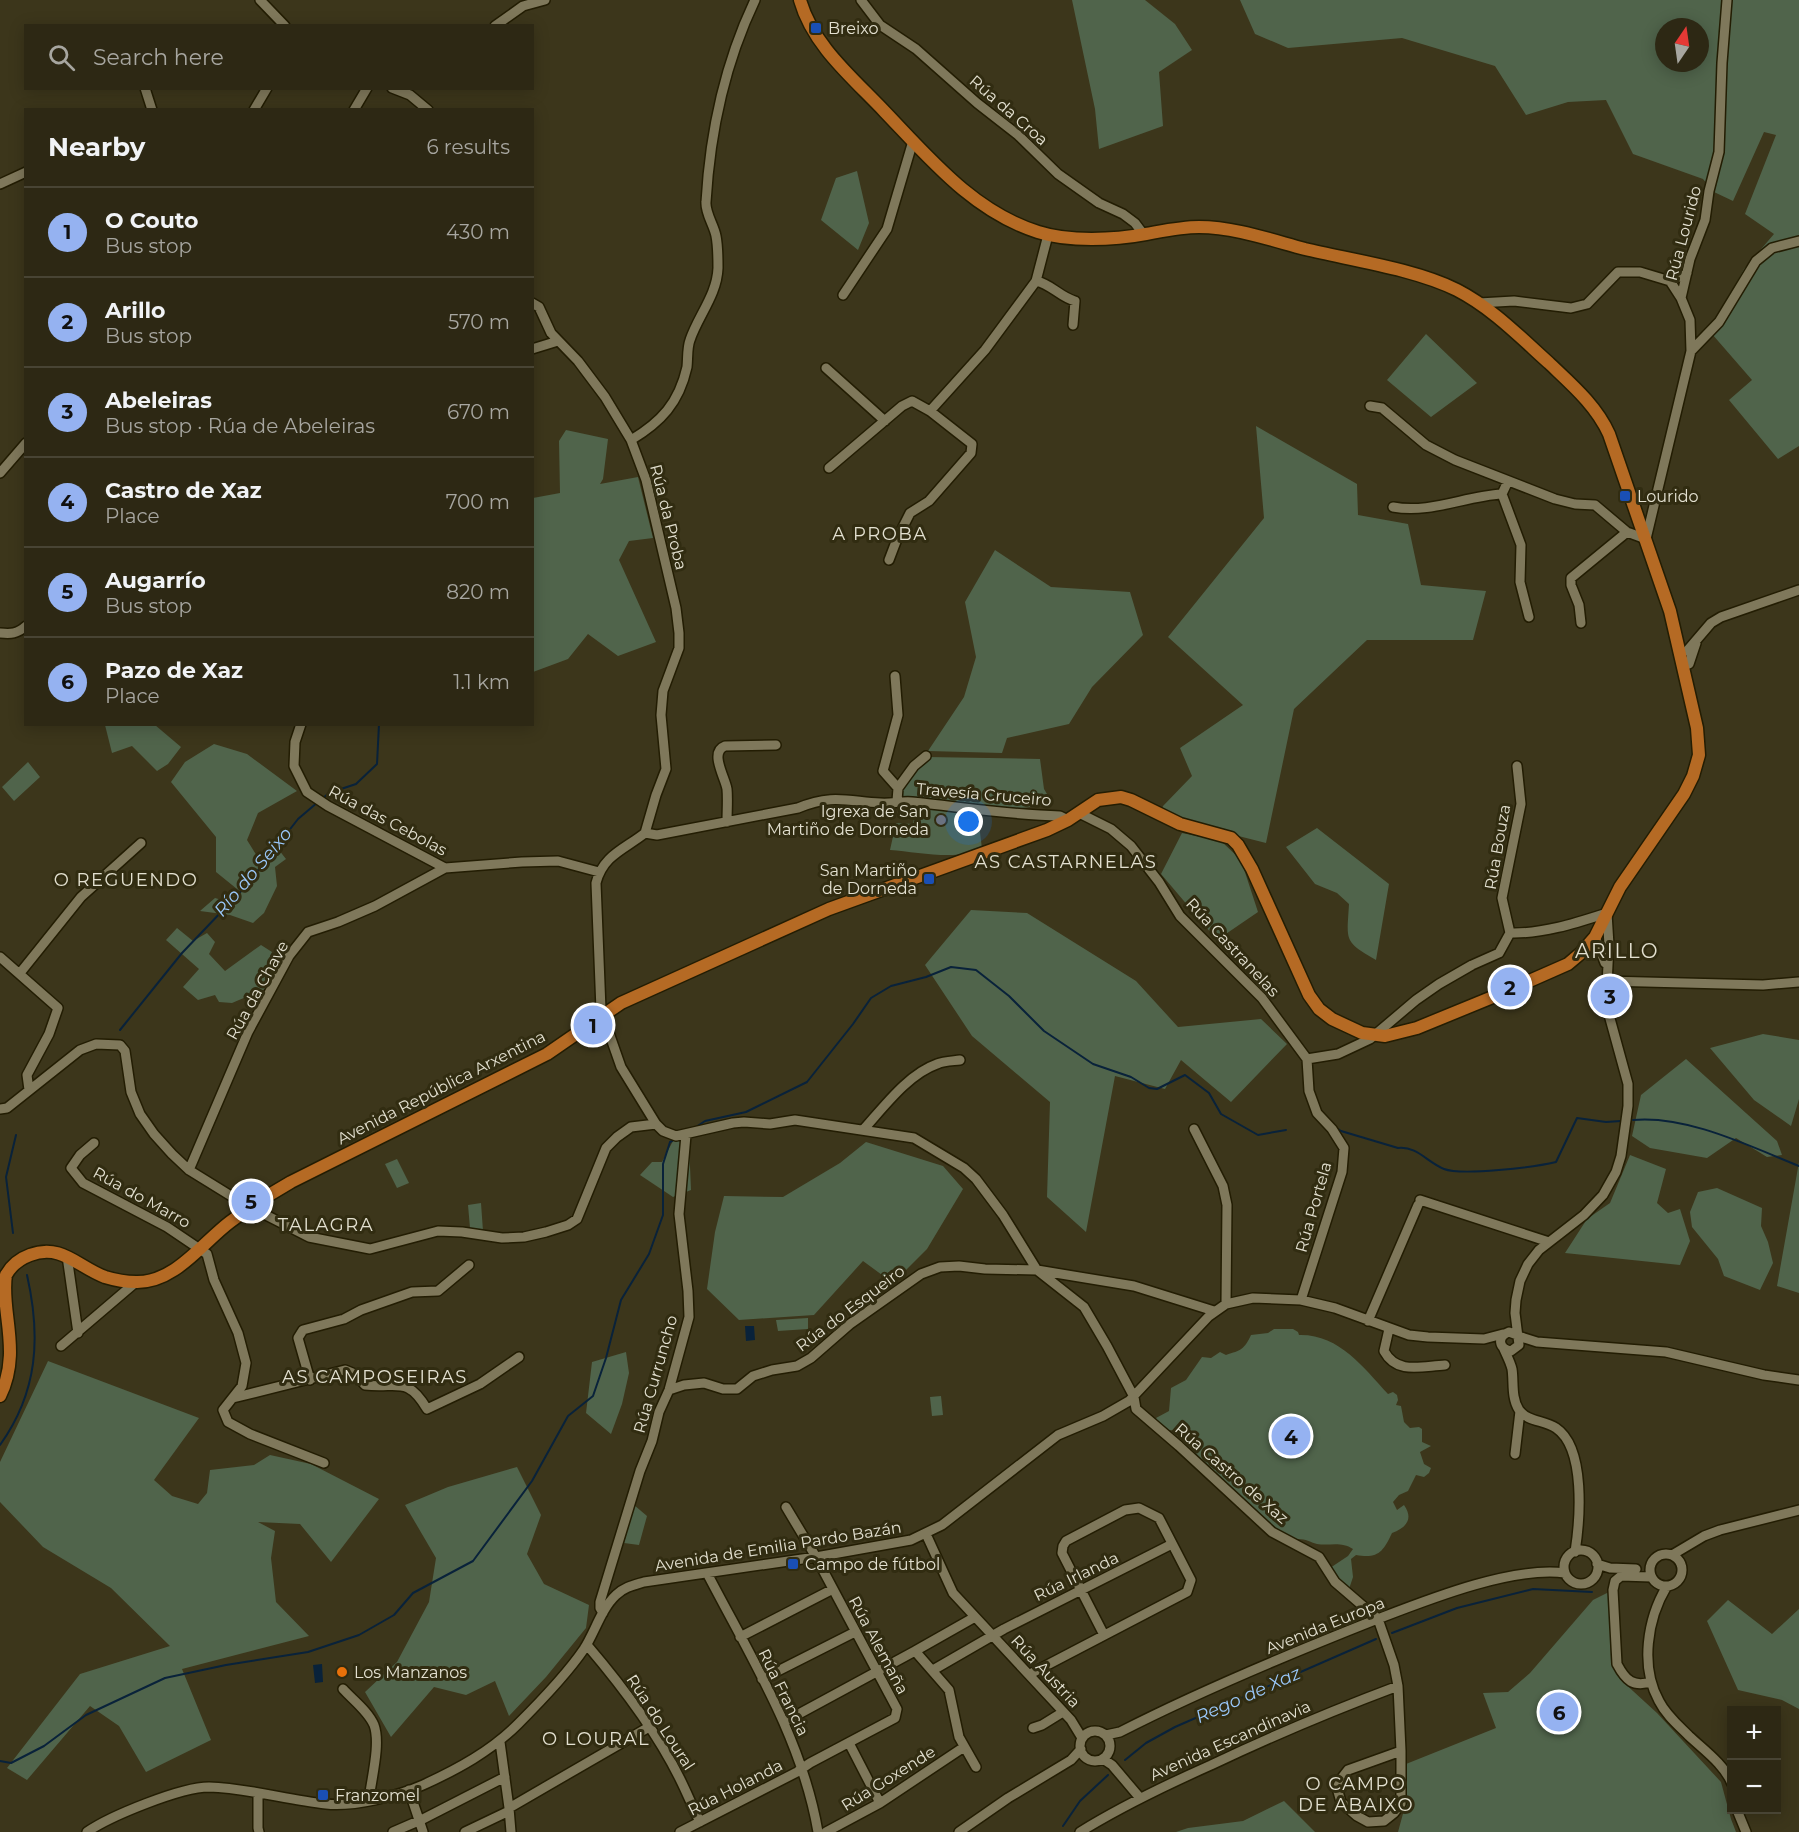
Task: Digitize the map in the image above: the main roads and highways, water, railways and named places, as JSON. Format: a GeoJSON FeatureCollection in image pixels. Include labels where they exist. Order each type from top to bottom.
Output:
{"type":"FeatureCollection","features":[{"type":"Feature","properties":{"kind":"main road","name":"Avenida República Arxentina"},"geometry":{"type":"LineString","coordinates":[[4,1373],[9,1352],[1,1296],[6,1275],[12,1266],[29,1255],[46,1251],[56,1252],[105,1277],[136,1282],[165,1276],[250,1207],[291,1182],[546,1054],[621,1002],[829,909],[1024,839],[1073,817],[1098,800],[1120,797],[1180,824],[1231,838],[1249,863],[1302,983],[1319,1009],[1348,1028],[1374,1035],[1397,1034],[1441,1019],[1553,972],[1581,953],[1598,939],[1607,913],[1627,875],[1684,794],[1697,765],[1699,739],[1685,657],[1616,451],[1601,418],[1562,375],[1502,321],[1479,303],[1455,290],[1417,276],[1221,229],[1188,227],[1111,238],[1048,235],[1021,225],[977,201],[951,180],[825,48],[806,19],[800,0]]}},
{"type":"Feature","properties":{"kind":"main road"},"geometry":{"type":"LineString","coordinates":[[0,1396],[4,1373]]}},
{"type":"Feature","properties":{"kind":"water"},"geometry":{"type":"Polygon","coordinates":[[[745,1326],[754,1326],[755,1340],[746,1341],[745,1326]]]}},
{"type":"Feature","properties":{"kind":"water"},"geometry":{"type":"Polygon","coordinates":[[[322,1664],[323,1682],[315,1683],[313,1665],[322,1664]]]}},
{"type":"Feature","properties":{"kind":"waterway","name":"Río do Seixo"},"geometry":{"type":"LineString","coordinates":[[323,798],[329,793],[356,784],[377,764],[379,726]]}},
{"type":"Feature","properties":{"kind":"waterway","name":"Río do Seixo"},"geometry":{"type":"LineString","coordinates":[[120,1030],[182,953],[245,887],[298,819],[318,802]]}},
{"type":"Feature","properties":{"kind":"waterway"},"geometry":{"type":"LineString","coordinates":[[696,1127],[705,1121],[746,1112],[807,1082],[871,998],[891,986],[926,977],[951,967],[976,970],[1009,996],[1044,1031],[1093,1064],[1131,1077],[1149,1088],[1157,1089],[1185,1075],[1209,1093],[1221,1114],[1258,1135],[1286,1130]]}},
{"type":"Feature","properties":{"kind":"waterway"},"geometry":{"type":"LineString","coordinates":[[1335,1127],[1341,1131],[1398,1148],[1411,1149],[1444,1169],[1466,1172],[1556,1162],[1577,1118],[1606,1122],[1621,1121]]}},
{"type":"Feature","properties":{"kind":"waterway"},"geometry":{"type":"LineString","coordinates":[[1633,1120],[1675,1122],[1696,1127],[1739,1141],[1799,1166]]}},
{"type":"Feature","properties":{"kind":"waterway","name":"Río do Seixo"},"geometry":{"type":"LineString","coordinates":[[13,1233],[6,1177],[16,1135]]}},
{"type":"Feature","properties":{"kind":"waterway"},"geometry":{"type":"LineString","coordinates":[[0,1761],[11,1763],[44,1746],[86,1715],[165,1678],[226,1665],[308,1652],[359,1635],[394,1615],[413,1593],[473,1561],[532,1481],[568,1416],[593,1396],[606,1358],[621,1300],[649,1254],[663,1215],[663,1164],[672,1141]]}},
{"type":"Feature","properties":{"kind":"waterway","name":"Río do Seixo"},"geometry":{"type":"LineString","coordinates":[[0,1445],[22,1405],[33,1363],[34,1320],[27,1275]]}},
{"type":"Feature","properties":{"kind":"waterway","name":"Rego de Xaz"},"geometry":{"type":"LineString","coordinates":[[1392,1633],[1457,1608],[1533,1589],[1592,1592]]}},
{"type":"Feature","properties":{"kind":"waterway","name":"Rego de Xaz"},"geometry":{"type":"LineString","coordinates":[[1125,1760],[1146,1743],[1175,1727],[1376,1639]]}},
{"type":"Feature","properties":{"kind":"waterway","name":"Rego de Xaz"},"geometry":{"type":"LineString","coordinates":[[1063,1826],[1080,1801],[1108,1775]]}},
{"type":"Feature","properties":{"kind":"place","name":"Breixo"},"geometry":{"type":"Point","coordinates":[816,28]}},
{"type":"Feature","properties":{"kind":"place","name":"Lourido"},"geometry":{"type":"Point","coordinates":[1625,496]}},
{"type":"Feature","properties":{"kind":"place","name":"Igrexa de San Martiño de Dorneda"},"geometry":{"type":"Point","coordinates":[941,820]}},
{"type":"Feature","properties":{"kind":"place","name":"San Martiño de Dorneda"},"geometry":{"type":"Point","coordinates":[929,879]}},
{"type":"Feature","properties":{"kind":"place","name":"Arillo"},"geometry":{"type":"Point","coordinates":[1510,987]}},
{"type":"Feature","properties":{"kind":"place","name":"Abeleiras"},"geometry":{"type":"Point","coordinates":[1610,996]}},
{"type":"Feature","properties":{"kind":"place","name":"O Couto"},"geometry":{"type":"Point","coordinates":[593,1025]}},
{"type":"Feature","properties":{"kind":"place","name":"Augarrío"},"geometry":{"type":"Point","coordinates":[251,1201]}},
{"type":"Feature","properties":{"kind":"place","name":"Castro de Xaz"},"geometry":{"type":"Point","coordinates":[1291,1436]}},
{"type":"Feature","properties":{"kind":"place","name":"Campo de fútbol"},"geometry":{"type":"Point","coordinates":[793,1564]}},
{"type":"Feature","properties":{"kind":"place","name":"Los Manzanos"},"geometry":{"type":"Point","coordinates":[342,1672]}},
{"type":"Feature","properties":{"kind":"place","name":"Pazo de Xaz"},"geometry":{"type":"Point","coordinates":[1559,1712]}},
{"type":"Feature","properties":{"kind":"place","name":"Franzomel"},"geometry":{"type":"Point","coordinates":[323,1795]}},
{"type":"Feature","properties":{"kind":"district","name":"A PROBA"},"geometry":{"type":"Point","coordinates":[880,534]}},
{"type":"Feature","properties":{"kind":"district","name":"AS CASTARNELAS"},"geometry":{"type":"Point","coordinates":[1066,862]}},
{"type":"Feature","properties":{"kind":"district","name":"O REGUENDO"},"geometry":{"type":"Point","coordinates":[126,880]}},
{"type":"Feature","properties":{"kind":"district","name":"ARILLO"},"geometry":{"type":"Point","coordinates":[1617,951]}},
{"type":"Feature","properties":{"kind":"district","name":"TALAGRA"},"geometry":{"type":"Point","coordinates":[326,1225]}},
{"type":"Feature","properties":{"kind":"district","name":"AS CAMPOSEIRAS"},"geometry":{"type":"Point","coordinates":[375,1377]}},
{"type":"Feature","properties":{"kind":"district","name":"O LOURAL"},"geometry":{"type":"Point","coordinates":[596,1739]}},
{"type":"Feature","properties":{"kind":"district","name":"O CAMPO DE ABAIXO"},"geometry":{"type":"Point","coordinates":[1356,1794]}}]}
